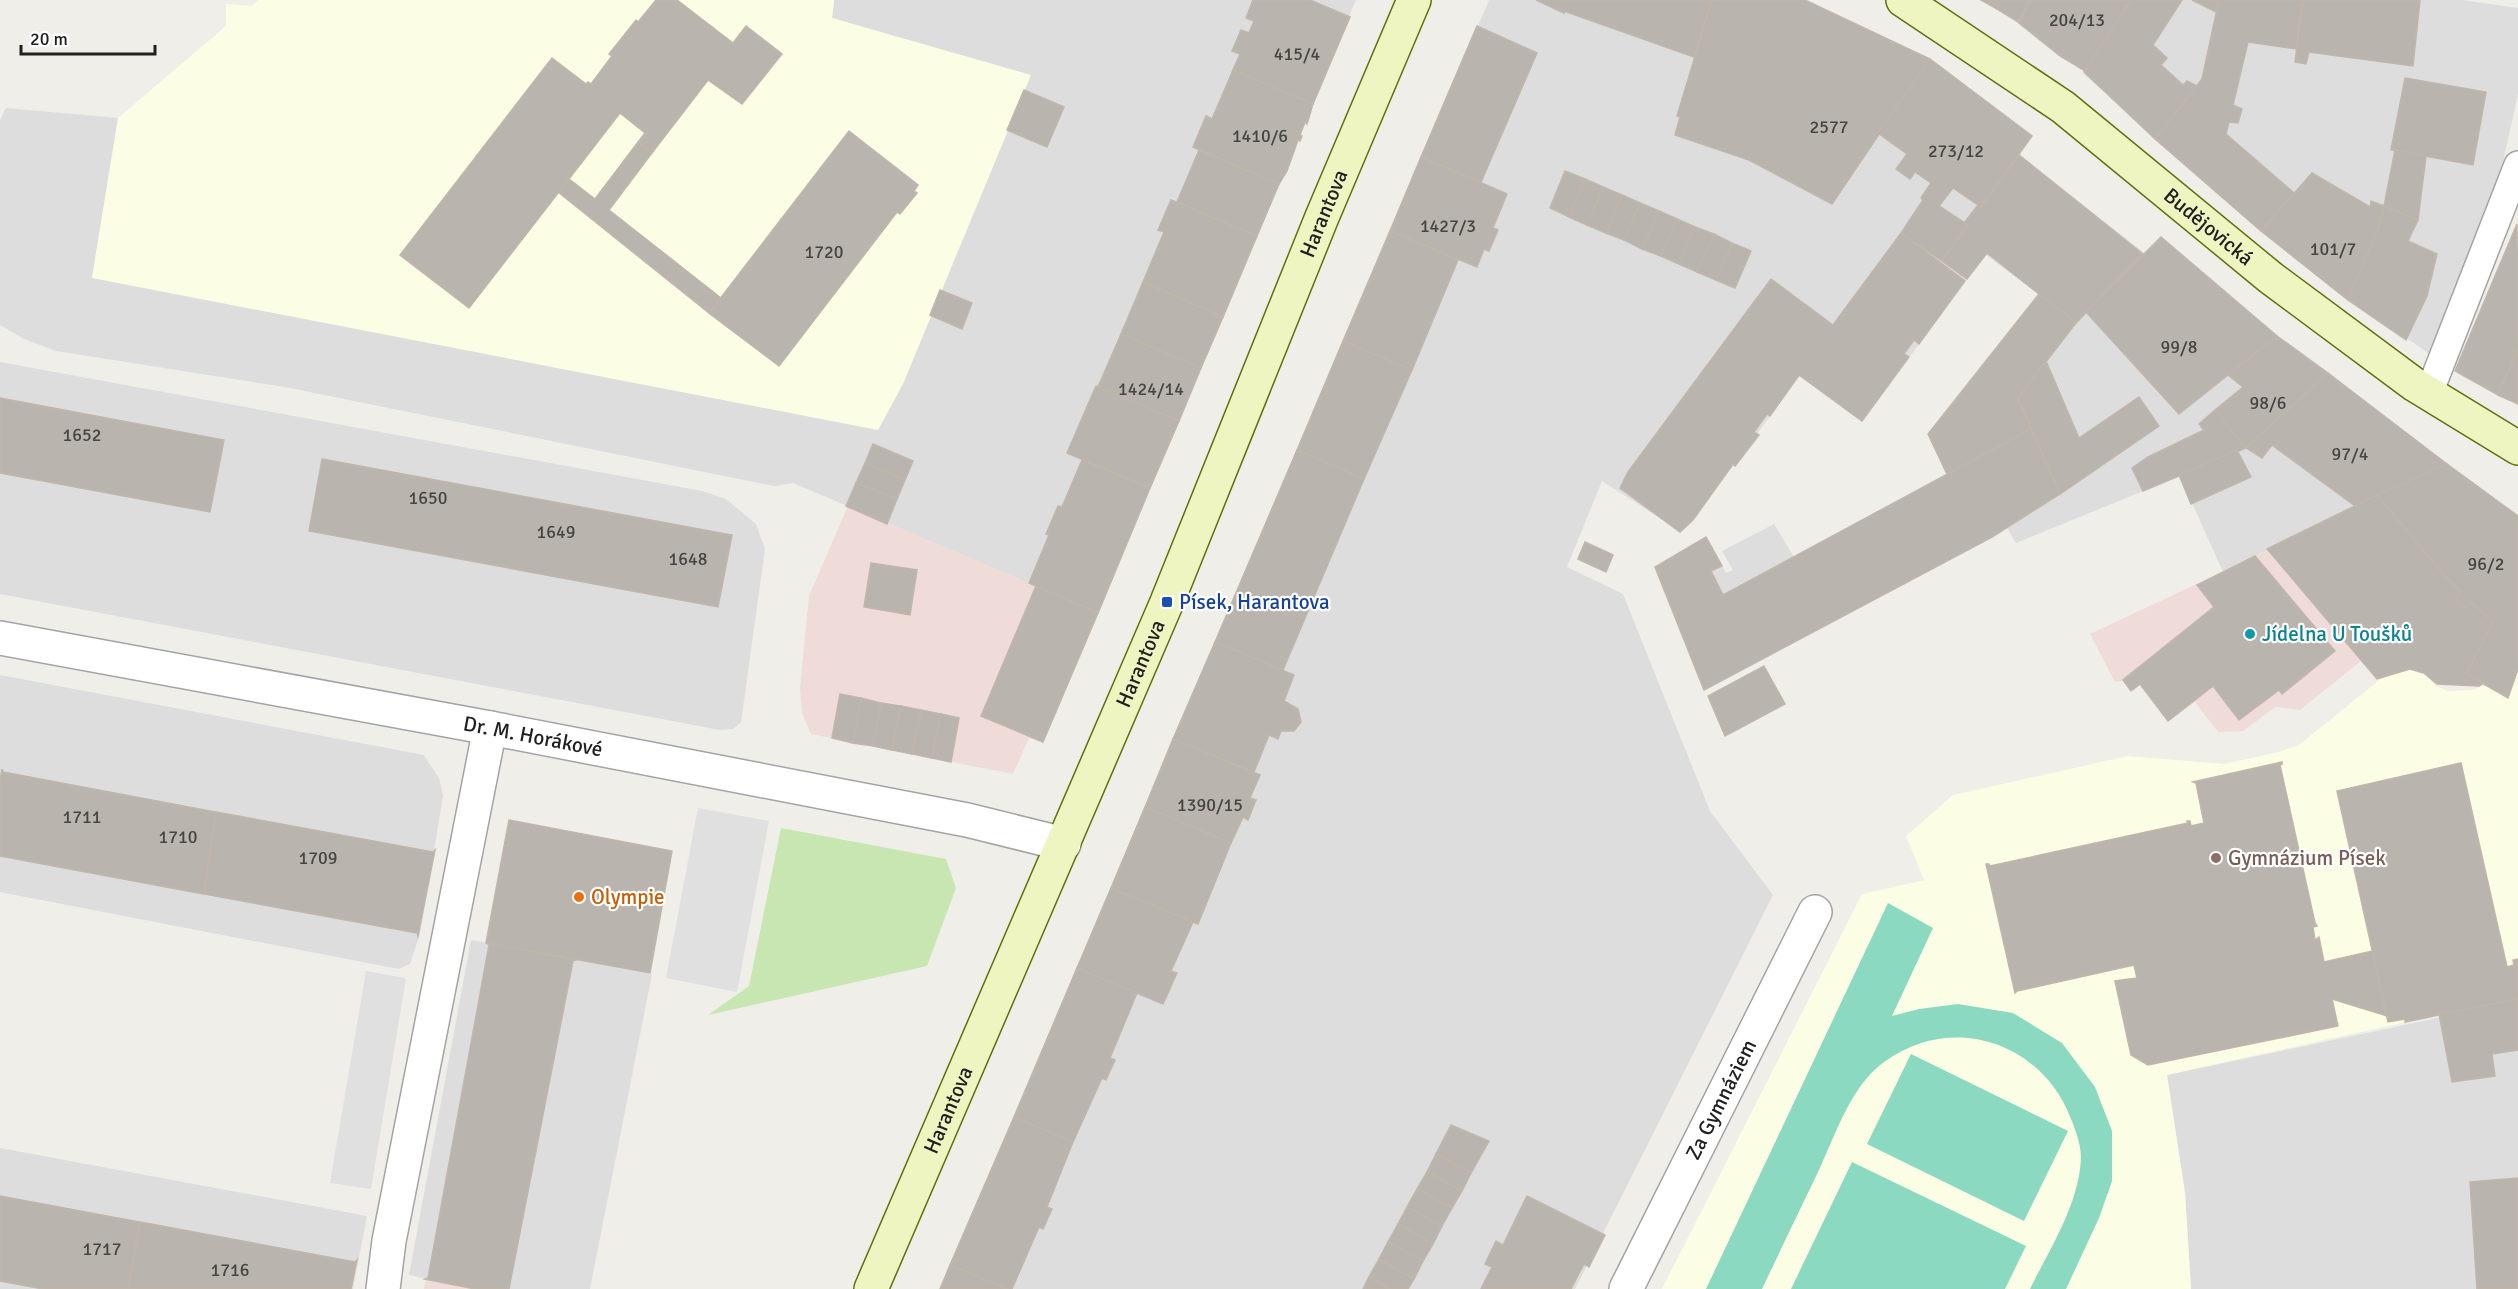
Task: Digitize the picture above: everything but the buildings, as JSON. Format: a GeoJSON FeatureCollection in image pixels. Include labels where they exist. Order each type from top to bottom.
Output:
{"type":"FeatureCollection","features":[{"type":"Feature","properties":{"kind":"street","name":"Harantova"},"geometry":{"type":"LineString","coordinates":[[872,1289],[1167,602],[1318,228],[1414,0]]}},
{"type":"Feature","properties":{"kind":"street","name":"Budějovická"},"geometry":{"type":"LineString","coordinates":[[1903,0],[2063,107],[2271,278],[2429,393],[2518,448]]}},
{"type":"Feature","properties":{"kind":"street","name":"Dr. M. Horákové"},"geometry":{"type":"LineString","coordinates":[[0,638],[490,728],[967,820],[1064,844]]}},
{"type":"Feature","properties":{"kind":"street"},"geometry":{"type":"LineString","coordinates":[[383,1289],[389,1241],[490,728]]}},
{"type":"Feature","properties":{"kind":"street","name":"Za Gymnáziem"},"geometry":{"type":"LineString","coordinates":[[1626,1289],[1815,912]]}},
{"type":"Feature","properties":{"kind":"lane"},"geometry":{"type":"LineString","coordinates":[[2429,393],[2518,165]]}},
{"type":"Feature","properties":{"kind":"shaded area"},"geometry":{"type":"Polygon","coordinates":[[[258,0],[834,0],[832,18],[1031,75],[903,384],[878,430],[92,278],[118,118],[226,26],[226,4],[252,6],[258,0]]]}},
{"type":"Feature","properties":{"kind":"shaded area"},"geometry":{"type":"Polygon","coordinates":[[[834,0],[1356,0],[1097,612],[793,483],[774,486],[285,387],[56,351],[24,339],[0,325],[0,120],[6,108],[118,118],[92,278],[1031,76],[832,18],[834,0]]]}},
{"type":"Feature","properties":{"kind":"shaded area"},"geometry":{"type":"Polygon","coordinates":[[[1489,0],[1805,0],[1933,60],[2031,136],[2020,155],[2144,253],[2161,238],[2278,337],[2518,516],[2375,497],[2223,572],[2180,476],[2016,543],[2007,528],[1704,691],[1655,567],[1708,539],[1726,573],[1733,570],[1722,551],[1774,524],[1794,557],[1947,476],[1929,434],[2042,297],[1985,254],[1862,422],[1800,376],[1692,521],[1680,531],[1602,481],[1567,567],[1623,594],[1710,811],[1773,895],[1575,1289],[941,1289],[1489,0]]]}},
{"type":"Feature","properties":{"kind":"shaded area"},"geometry":{"type":"Polygon","coordinates":[[[2131,0],[2196,0],[2217,11],[2219,0],[2462,0],[2518,8],[2518,94],[2501,171],[2434,357],[2348,298],[2260,231],[2084,74],[2131,0]]]}},
{"type":"Feature","properties":{"kind":"shaded area"},"geometry":{"type":"Polygon","coordinates":[[[0,362],[702,491],[726,499],[756,524],[765,549],[741,722],[733,729],[720,730],[0,594],[0,362]]]}},
{"type":"Feature","properties":{"kind":"shaded area"},"geometry":{"type":"Polygon","coordinates":[[[848,506],[1097,612],[1043,743],[1029,738],[1013,774],[811,734],[802,713],[800,688],[809,596],[848,506]]]}},
{"type":"Feature","properties":{"kind":"shaded area","name":"Jídelna U Toušků"},"geometry":{"type":"Polygon","coordinates":[[[2267,551],[2361,661],[2300,710],[2275,707],[2243,731],[2218,732],[2195,702],[2170,720],[2140,685],[2133,691],[2123,681],[2115,682],[2090,634],[2267,551]]]}},
{"type":"Feature","properties":{"kind":"shaded area"},"geometry":{"type":"Polygon","coordinates":[[[2518,668],[2518,1000],[2406,1022],[2167,1075],[2185,1193],[2191,1289],[1662,1289],[1862,894],[1924,880],[1906,836],[1953,795],[2128,756],[2224,764],[2279,752],[2299,745],[2388,673],[2410,670],[2425,675],[2436,686],[2448,691],[2473,690],[2485,685],[2508,697],[2518,668]]]}},
{"type":"Feature","properties":{"kind":"shaded area"},"geometry":{"type":"Polygon","coordinates":[[[0,675],[424,755],[439,778],[443,796],[420,934],[410,964],[399,969],[0,892],[0,675]]]}},
{"type":"Feature","properties":{"kind":"shaded area"},"geometry":{"type":"Polygon","coordinates":[[[698,808],[769,821],[737,992],[666,978],[698,808]]]}},
{"type":"Feature","properties":{"kind":"shaded area"},"geometry":{"type":"Polygon","coordinates":[[[471,940],[652,974],[590,1289],[477,1289],[409,1275],[471,940]]]}},
{"type":"Feature","properties":{"kind":"shaded area"},"geometry":{"type":"Polygon","coordinates":[[[366,971],[406,978],[371,1189],[330,1183],[366,971]]]}},
{"type":"Feature","properties":{"kind":"shaded area"},"geometry":{"type":"Polygon","coordinates":[[[2518,1001],[2518,1289],[2191,1289],[2185,1193],[2167,1075],[2518,1001]]]}},
{"type":"Feature","properties":{"kind":"shaded area"},"geometry":{"type":"Polygon","coordinates":[[[0,1148],[367,1216],[353,1289],[0,1289],[0,1148]]]}},
{"type":"Feature","properties":{"kind":"shaded area"},"geometry":{"type":"Polygon","coordinates":[[[426,1279],[477,1289],[424,1289],[426,1279]]]}},
{"type":"Feature","properties":{"kind":"green space"},"geometry":{"type":"Polygon","coordinates":[[[781,828],[946,859],[956,888],[927,966],[708,1015],[749,986],[781,828]]]}},
{"type":"Feature","properties":{"kind":"green space"},"geometry":{"type":"Polygon","coordinates":[[[1888,903],[1933,928],[1892,1016],[1919,1009],[1958,1004],[2013,1013],[2062,1043],[2095,1087],[2112,1131],[2112,1181],[2099,1218],[2066,1289],[2030,1289],[2062,1226],[2075,1193],[2081,1158],[2073,1124],[2057,1092],[2039,1071],[2017,1054],[1992,1043],[1965,1038],[1938,1039],[1910,1047],[1872,1072],[1853,1097],[1838,1126],[1762,1289],[1706,1289],[1888,903]]]}},
{"type":"Feature","properties":{"kind":"green space"},"geometry":{"type":"Polygon","coordinates":[[[1911,1054],[2068,1131],[2024,1221],[1867,1144],[1911,1054]]]}},
{"type":"Feature","properties":{"kind":"green space"},"geometry":{"type":"Polygon","coordinates":[[[1852,1162],[2026,1246],[2005,1289],[1791,1289],[1852,1162]]]}},
{"type":"Feature","properties":{"kind":"place","name":"Písek, Harantova"},"geometry":{"type":"Point","coordinates":[1167,602]}},
{"type":"Feature","properties":{"kind":"place","name":"Jídelna U Toušků"},"geometry":{"type":"Point","coordinates":[2250,634]}},
{"type":"Feature","properties":{"kind":"place","name":"Gymnázium Písek"},"geometry":{"type":"Point","coordinates":[2216,858]}},
{"type":"Feature","properties":{"kind":"place","name":"Olympie"},"geometry":{"type":"Point","coordinates":[579,897]}}]}
